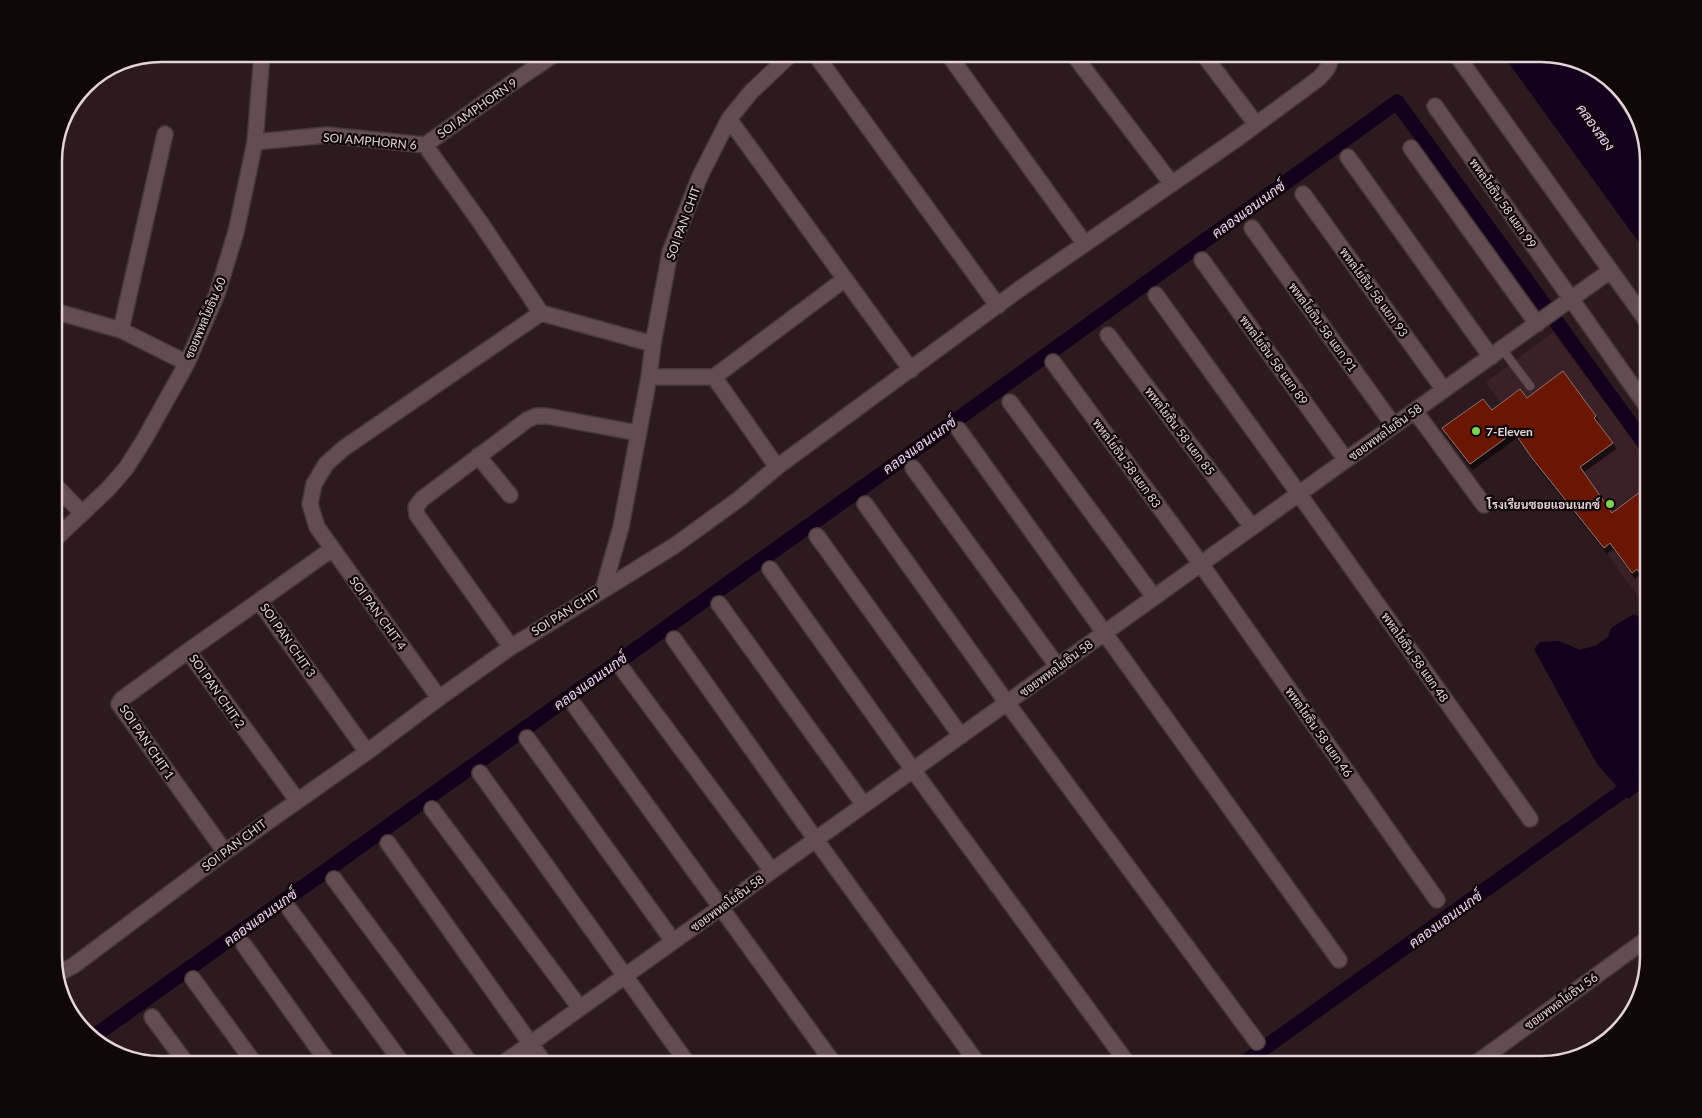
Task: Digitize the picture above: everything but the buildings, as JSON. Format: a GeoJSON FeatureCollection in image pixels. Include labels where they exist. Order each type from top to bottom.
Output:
{"type":"FeatureCollection","features":[{"type":"Feature","properties":{"kind":"street","name":"ซอยพหลโยธิน 60"},"geometry":{"type":"LineString","coordinates":[[63,531],[109,488],[127,467],[187,363],[217,294],[236,232],[255,142],[261,62]]}},
{"type":"Feature","properties":{"kind":"street","name":"SOI AMPHORN 9"},"geometry":{"type":"LineString","coordinates":[[425,145],[543,62]]}},
{"type":"Feature","properties":{"kind":"street","name":"SOI PAN CHIT"},"geometry":{"type":"LineString","coordinates":[[63,971],[73,966],[225,852],[511,647],[603,590],[621,527],[670,252],[700,176],[728,119],[751,92],[783,62]]}},
{"type":"Feature","properties":{"kind":"street"},"geometry":{"type":"LineString","coordinates":[[821,62],[998,306]]}},
{"type":"Feature","properties":{"kind":"street"},"geometry":{"type":"LineString","coordinates":[[954,62],[1085,244]]}},
{"type":"Feature","properties":{"kind":"street"},"geometry":{"type":"LineString","coordinates":[[1079,62],[1172,184]]}},
{"type":"Feature","properties":{"kind":"street"},"geometry":{"type":"LineString","coordinates":[[1209,62],[1256,124]]}},
{"type":"Feature","properties":{"kind":"street"},"geometry":{"type":"LineString","coordinates":[[603,590],[674,546],[998,306],[1318,79],[1328,67],[1329,62]]}},
{"type":"Feature","properties":{"kind":"street"},"geometry":{"type":"LineString","coordinates":[[1462,62],[1640,312]]}},
{"type":"Feature","properties":{"kind":"street","name":"พหลโยธิน 58 แยก 99"},"geometry":{"type":"LineString","coordinates":[[1435,106],[1640,397]]}},
{"type":"Feature","properties":{"kind":"street"},"geometry":{"type":"LineString","coordinates":[[728,119],[910,370]]}},
{"type":"Feature","properties":{"kind":"street"},"geometry":{"type":"LineString","coordinates":[[121,330],[165,134]]}},
{"type":"Feature","properties":{"kind":"street","name":"SOI AMPHORN 6"},"geometry":{"type":"LineString","coordinates":[[255,142],[328,135],[425,145]]}},
{"type":"Feature","properties":{"kind":"street"},"geometry":{"type":"LineString","coordinates":[[425,145],[445,176],[480,222],[541,313],[653,344]]}},
{"type":"Feature","properties":{"kind":"street"},"geometry":{"type":"LineString","coordinates":[[1411,148],[1540,321]]}},
{"type":"Feature","properties":{"kind":"street"},"geometry":{"type":"LineString","coordinates":[[1348,157],[1496,353]]}},
{"type":"Feature","properties":{"kind":"street","name":"พหลโยธิน 58 แยก 93"},"geometry":{"type":"LineString","coordinates":[[1303,194],[1444,390]]}},
{"type":"Feature","properties":{"kind":"street","name":"พหลโยธิน 58 แยก 91"},"geometry":{"type":"LineString","coordinates":[[1252,228],[1394,426]]}},
{"type":"Feature","properties":{"kind":"street","name":"พหลโยธิน 58 แยก 89"},"geometry":{"type":"LineString","coordinates":[[1202,260],[1346,460]]}},
{"type":"Feature","properties":{"kind":"street","name":"ซอยพหลโยธิน 58"},"geometry":{"type":"LineString","coordinates":[[513,1056],[1610,271]]}},
{"type":"Feature","properties":{"kind":"street"},"geometry":{"type":"LineString","coordinates":[[649,377],[714,378],[845,278]]}},
{"type":"Feature","properties":{"kind":"street","name":"พหลโยธิน 58 แยก 48"},"geometry":{"type":"LineString","coordinates":[[1156,296],[1300,494],[1530,820]]}},
{"type":"Feature","properties":{"kind":"street","name":"SOI PAN CHIT 4"},"geometry":{"type":"LineString","coordinates":[[439,698],[317,527],[310,504],[314,484],[326,464],[344,448],[541,313]]}},
{"type":"Feature","properties":{"kind":"street"},"geometry":{"type":"LineString","coordinates":[[63,314],[121,330],[187,363]]}},
{"type":"Feature","properties":{"kind":"street","name":"พหลโยธิน 58 แยก 85"},"geometry":{"type":"LineString","coordinates":[[1108,334],[1252,528]]}},
{"type":"Feature","properties":{"kind":"street","name":"พหลโยธิน 58 แยก 83"},"geometry":{"type":"LineString","coordinates":[[1053,362],[1201,564]]}},
{"type":"Feature","properties":{"kind":"street"},"geometry":{"type":"LineString","coordinates":[[714,378],[777,468]]}},
{"type":"Feature","properties":{"kind":"street"},"geometry":{"type":"LineString","coordinates":[[1010,402],[1154,598]]}},
{"type":"Feature","properties":{"kind":"street"},"geometry":{"type":"LineString","coordinates":[[1414,411],[1484,505]]}},
{"type":"Feature","properties":{"kind":"street"},"geometry":{"type":"LineString","coordinates":[[511,647],[417,515],[416,506],[422,499],[478,456],[527,420],[536,416],[547,416],[638,433]]}},
{"type":"Feature","properties":{"kind":"street"},"geometry":{"type":"LineString","coordinates":[[959,430],[1339,960]]}},
{"type":"Feature","properties":{"kind":"street"},"geometry":{"type":"LineString","coordinates":[[478,456],[510,495]]}},
{"type":"Feature","properties":{"kind":"street"},"geometry":{"type":"LineString","coordinates":[[913,468],[1058,667]]}},
{"type":"Feature","properties":{"kind":"street"},"geometry":{"type":"LineString","coordinates":[[63,493],[82,513]]}},
{"type":"Feature","properties":{"kind":"street"},"geometry":{"type":"LineString","coordinates":[[865,504],[1007,703],[1256,1042]]}},
{"type":"Feature","properties":{"kind":"street"},"geometry":{"type":"LineString","coordinates":[[817,536],[961,736]]}},
{"type":"Feature","properties":{"kind":"street","name":"SOI PAN CHIT 3"},"geometry":{"type":"LineString","coordinates":[[332,549],[259,601],[367,752]]}},
{"type":"Feature","properties":{"kind":"street","name":"พหลโยธิน 58 แยก 46"},"geometry":{"type":"LineString","coordinates":[[1201,564],[1437,900]]}},
{"type":"Feature","properties":{"kind":"street"},"geometry":{"type":"LineString","coordinates":[[770,570],[913,770],[1122,1056]]}},
{"type":"Feature","properties":{"kind":"street","name":"SOI PAN CHIT 2"},"geometry":{"type":"LineString","coordinates":[[259,601],[188,651],[297,800]]}},
{"type":"Feature","properties":{"kind":"street"},"geometry":{"type":"LineString","coordinates":[[719,604],[864,805]]}},
{"type":"Feature","properties":{"kind":"street"},"geometry":{"type":"LineString","coordinates":[[674,639],[972,1056]]}},
{"type":"Feature","properties":{"kind":"street","name":"SOI PAN CHIT 1"},"geometry":{"type":"LineString","coordinates":[[188,651],[122,699],[119,704],[225,852]]}},
{"type":"Feature","properties":{"kind":"street"},"geometry":{"type":"LineString","coordinates":[[623,670],[772,871]]}},
{"type":"Feature","properties":{"kind":"street"},"geometry":{"type":"LineString","coordinates":[[575,706],[828,1056]]}},
{"type":"Feature","properties":{"kind":"street"},"geometry":{"type":"LineString","coordinates":[[527,738],[673,942]]}},
{"type":"Feature","properties":{"kind":"street"},"geometry":{"type":"LineString","coordinates":[[480,773],[682,1056]]}},
{"type":"Feature","properties":{"kind":"street"},"geometry":{"type":"LineString","coordinates":[[432,809],[580,1008]]}},
{"type":"Feature","properties":{"kind":"street"},"geometry":{"type":"LineString","coordinates":[[388,843],[540,1056]]}},
{"type":"Feature","properties":{"kind":"street"},"geometry":{"type":"LineString","coordinates":[[334,879],[465,1056]]}},
{"type":"Feature","properties":{"kind":"street"},"geometry":{"type":"LineString","coordinates":[[290,910],[397,1056]]}},
{"type":"Feature","properties":{"kind":"street","name":"ซอยพหลโยธิน 56"},"geometry":{"type":"LineString","coordinates":[[1485,1056],[1640,944]]}},
{"type":"Feature","properties":{"kind":"street"},"geometry":{"type":"LineString","coordinates":[[244,945],[323,1056]]}},
{"type":"Feature","properties":{"kind":"street"},"geometry":{"type":"LineString","coordinates":[[193,979],[249,1056]]}},
{"type":"Feature","properties":{"kind":"street"},"geometry":{"type":"LineString","coordinates":[[152,1017],[181,1056]]}},
{"type":"Feature","properties":{"kind":"lane"},"geometry":{"type":"LineString","coordinates":[[1496,353],[1530,386]]}},
{"type":"Feature","properties":{"kind":"shaded area","name":"โรงเรียนซอยแอนเนกซ์"},"geometry":{"type":"Polygon","coordinates":[[[1553,332],[1640,450],[1640,600],[1486,382],[1553,332]]]}},
{"type":"Feature","properties":{"kind":"water","name":"คลองสอง"},"geometry":{"type":"Polygon","coordinates":[[[1508,62],[1560,64],[1595,79],[1615,97],[1633,126],[1639,149],[1640,244],[1508,62]]]}},
{"type":"Feature","properties":{"kind":"water"},"geometry":{"type":"Polygon","coordinates":[[[1634,614],[1640,618],[1640,790],[1628,799],[1597,764],[1534,649],[1540,642],[1559,641],[1580,650],[1597,645],[1608,637],[1611,628],[1634,614]]]}},
{"type":"Feature","properties":{"kind":"waterway","name":"คลองแอนเนกซ์"},"geometry":{"type":"LineString","coordinates":[[99,1033],[901,460],[1397,102],[1640,437]]}},
{"type":"Feature","properties":{"kind":"waterway","name":"คลองแอนเนกซ์"},"geometry":{"type":"LineString","coordinates":[[1253,1056],[1640,779]]}},
{"type":"Feature","properties":{"kind":"place","name":"7-Eleven"},"geometry":{"type":"Point","coordinates":[1476,431]}},
{"type":"Feature","properties":{"kind":"place","name":"โรงเรียนซอยแอนเนกซ์"},"geometry":{"type":"Point","coordinates":[1610,504]}}]}
